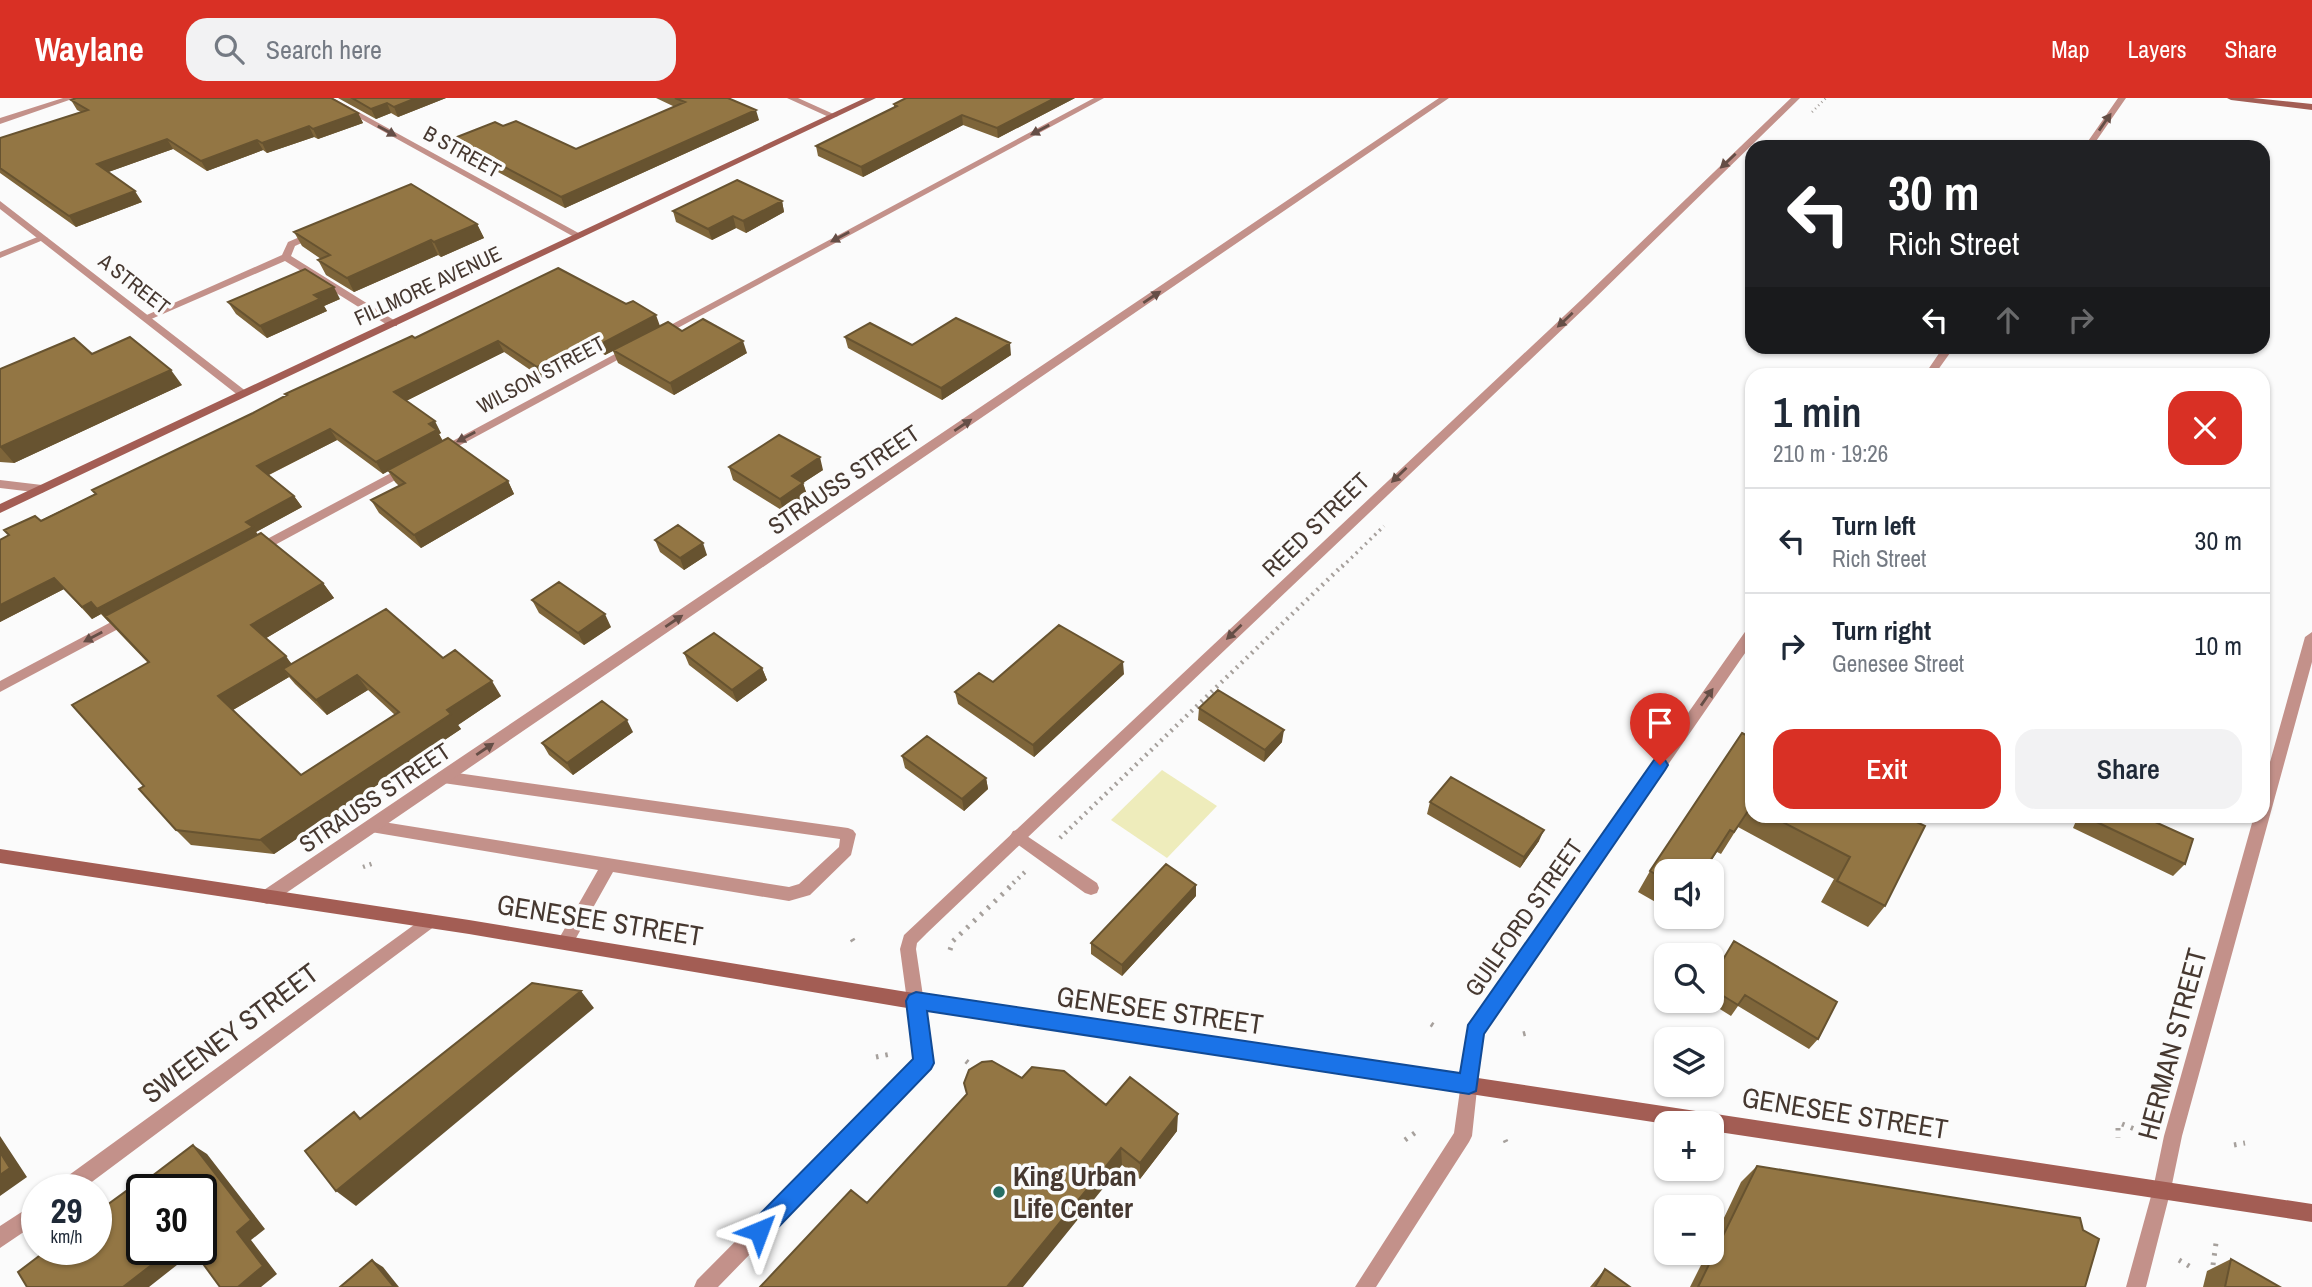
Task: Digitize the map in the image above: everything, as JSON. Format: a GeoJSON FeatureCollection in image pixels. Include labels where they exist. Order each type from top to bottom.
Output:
{"type":"FeatureCollection","features":[{"type":"Feature","properties":{"kind":"main road","name":"FILLMORE AVENUE"},"geometry":{"type":"LineString","coordinates":[[0,509],[872,98]]}},
{"type":"Feature","properties":{"kind":"main road"},"geometry":{"type":"LineString","coordinates":[[2231,98],[2312,107]]}},
{"type":"Feature","properties":{"kind":"main road","name":"GENESEE STREET"},"geometry":{"type":"LineString","coordinates":[[0,856],[565,942],[916,1001],[2312,1213]]}},
{"type":"Feature","properties":{"kind":"street"},"geometry":{"type":"LineString","coordinates":[[0,121],[71,98]]}},
{"type":"Feature","properties":{"kind":"street","name":"B STREET"},"geometry":{"type":"LineString","coordinates":[[327,98],[579,236]]}},
{"type":"Feature","properties":{"kind":"street"},"geometry":{"type":"LineString","coordinates":[[792,98],[834,116]]}},
{"type":"Feature","properties":{"kind":"street"},"geometry":{"type":"LineString","coordinates":[[652,338],[1100,98]]}},
{"type":"Feature","properties":{"kind":"street","name":"STRAUSS STREET"},"geometry":{"type":"LineString","coordinates":[[267,897],[1446,98]]}},
{"type":"Feature","properties":{"kind":"street","name":"REED STREET"},"geometry":{"type":"LineString","coordinates":[[1753,140],[1796,98]]}},
{"type":"Feature","properties":{"kind":"street"},"geometry":{"type":"LineString","coordinates":[[2093,140],[2122,98]]}},
{"type":"Feature","properties":{"kind":"street","name":"REED STREET"},"geometry":{"type":"LineString","coordinates":[[916,1001],[908,948],[910,940],[1745,147]]}},
{"type":"Feature","properties":{"kind":"street","name":"A STREET"},"geometry":{"type":"LineString","coordinates":[[0,204],[243,394]]}},
{"type":"Feature","properties":{"kind":"street"},"geometry":{"type":"LineString","coordinates":[[145,318],[286,257],[291,244],[329,228]]}},
{"type":"Feature","properties":{"kind":"street"},"geometry":{"type":"LineString","coordinates":[[0,255],[43,238]]}},
{"type":"Feature","properties":{"kind":"street"},"geometry":{"type":"LineString","coordinates":[[286,257],[393,324]]}},
{"type":"Feature","properties":{"kind":"street","name":"WILSON STREET"},"geometry":{"type":"LineString","coordinates":[[241,558],[640,344]]}},
{"type":"Feature","properties":{"kind":"street"},"geometry":{"type":"LineString","coordinates":[[0,484],[41,489]]}},
{"type":"Feature","properties":{"kind":"street"},"geometry":{"type":"LineString","coordinates":[[0,687],[145,610]]}},
{"type":"Feature","properties":{"kind":"street","name":"HERMAN STREET"},"geometry":{"type":"LineString","coordinates":[[2270,786],[2312,637]]}},
{"type":"Feature","properties":{"kind":"street","name":"GUILFORD STREET"},"geometry":{"type":"LineString","coordinates":[[1365,1287],[1463,1136],[1475,1031],[1745,642]]}},
{"type":"Feature","properties":{"kind":"street"},"geometry":{"type":"LineString","coordinates":[[371,826],[789,894],[804,890],[846,850],[848,834],[443,777]]}},
{"type":"Feature","properties":{"kind":"street","name":"HERMAN STREET"},"geometry":{"type":"LineString","coordinates":[[2136,1287],[2173,1136],[2260,823]]}},
{"type":"Feature","properties":{"kind":"street"},"geometry":{"type":"LineString","coordinates":[[1018,836],[1091,888]]}},
{"type":"Feature","properties":{"kind":"street"},"geometry":{"type":"LineString","coordinates":[[565,942],[609,865]]}},
{"type":"Feature","properties":{"kind":"street","name":"SWEENEY STREET"},"geometry":{"type":"LineString","coordinates":[[87,1174],[429,921]]}},
{"type":"Feature","properties":{"kind":"street"},"geometry":{"type":"LineString","coordinates":[[704,1287],[924,1063],[916,1001]]}},
{"type":"Feature","properties":{"kind":"street"},"geometry":{"type":"LineString","coordinates":[[0,1238],[21,1223]]}},
{"type":"Feature","properties":{"kind":"path","name":"REED STREET"},"geometry":{"type":"LineString","coordinates":[[950,950],[953,941],[1393,517]]}},
{"type":"Feature","properties":{"kind":"path"},"geometry":{"type":"LineString","coordinates":[[363,867],[374,863]]}},
{"type":"Feature","properties":{"kind":"path"},"geometry":{"type":"LineString","coordinates":[[852,939],[857,947]]}},
{"type":"Feature","properties":{"kind":"path"},"geometry":{"type":"LineString","coordinates":[[1431,1024],[1439,1029]]}},
{"type":"Feature","properties":{"kind":"path"},"geometry":{"type":"LineString","coordinates":[[876,1057],[891,1054]]}},
{"type":"Feature","properties":{"kind":"path"},"geometry":{"type":"LineString","coordinates":[[966,1061],[972,1066]]}},
{"type":"Feature","properties":{"kind":"path"},"geometry":{"type":"LineString","coordinates":[[2118,1138],[2120,1126],[2137,1130]]}},
{"type":"Feature","properties":{"kind":"path"},"geometry":{"type":"LineString","coordinates":[[1405,1140],[1416,1132]]}},
{"type":"Feature","properties":{"kind":"path"},"geometry":{"type":"LineString","coordinates":[[1505,1140],[1509,1148]]}},
{"type":"Feature","properties":{"kind":"path"},"geometry":{"type":"LineString","coordinates":[[2234,1145],[2245,1143]]}},
{"type":"Feature","properties":{"kind":"path"},"geometry":{"type":"LineString","coordinates":[[2213,1265],[2217,1243]]}},
{"type":"Feature","properties":{"kind":"path"},"geometry":{"type":"LineString","coordinates":[[2179,1260],[2194,1269]]}},
{"type":"Feature","properties":{"kind":"shaded area"},"geometry":{"type":"Polygon","coordinates":[[[1162,770],[1217,806],[1167,858],[1111,820],[1162,770]]]}},
{"type":"Feature","properties":{"kind":"building"},"geometry":{"type":"Polygon","coordinates":[[[331,98],[358,113],[313,129],[309,126],[262,143],[257,140],[201,161],[167,139],[97,164],[135,191],[69,216],[0,168],[0,138],[88,110],[71,100],[331,98]]]}},
{"type":"Feature","properties":{"kind":"building"},"geometry":{"type":"Polygon","coordinates":[[[352,98],[416,98],[394,107],[387,103],[371,109],[352,98]]]}},
{"type":"Feature","properties":{"kind":"building"},"geometry":{"type":"Polygon","coordinates":[[[675,98],[728,98],[756,110],[561,197],[452,139],[495,122],[503,126],[516,121],[576,149],[685,102],[675,98]]]}},
{"type":"Feature","properties":{"kind":"building"},"geometry":{"type":"Polygon","coordinates":[[[906,98],[1055,98],[997,128],[962,115],[861,167],[816,146],[897,106],[894,104],[906,98]]]}},
{"type":"Feature","properties":{"kind":"building"},"geometry":{"type":"Polygon","coordinates":[[[737,180],[782,201],[743,221],[733,216],[708,229],[673,211],[737,180]]]}},
{"type":"Feature","properties":{"kind":"building"},"geometry":{"type":"Polygon","coordinates":[[[411,184],[477,224],[434,242],[431,240],[347,278],[318,260],[330,255],[294,232],[411,184]]]}},
{"type":"Feature","properties":{"kind":"building"},"geometry":{"type":"Polygon","coordinates":[[[558,268],[626,304],[633,301],[656,315],[601,344],[594,340],[537,367],[498,341],[394,392],[435,421],[429,424],[437,430],[376,462],[330,429],[257,466],[294,496],[246,522],[253,527],[97,609],[91,602],[82,607],[54,578],[0,605],[0,540],[9,535],[4,530],[35,516],[41,521],[96,494],[92,490],[253,413],[287,395],[285,394],[412,336],[415,338],[558,268]]]}},
{"type":"Feature","properties":{"kind":"building"},"geometry":{"type":"Polygon","coordinates":[[[305,269],[334,287],[314,295],[320,299],[260,326],[228,302],[305,269]]]}},
{"type":"Feature","properties":{"kind":"building"},"geometry":{"type":"Polygon","coordinates":[[[956,318],[1010,343],[941,388],[845,337],[870,323],[912,345],[956,318]]]}},
{"type":"Feature","properties":{"kind":"building"},"geometry":{"type":"Polygon","coordinates":[[[703,319],[743,341],[670,383],[613,350],[668,322],[682,331],[703,319]]]}},
{"type":"Feature","properties":{"kind":"building"},"geometry":{"type":"Polygon","coordinates":[[[130,337],[171,370],[0,447],[0,369],[74,338],[92,354],[130,337]]]}},
{"type":"Feature","properties":{"kind":"building"},"geometry":{"type":"Polygon","coordinates":[[[779,435],[820,457],[792,476],[803,483],[780,499],[729,467],[779,435]]]}},
{"type":"Feature","properties":{"kind":"building"},"geometry":{"type":"Polygon","coordinates":[[[448,438],[508,481],[414,535],[371,500],[405,483],[388,470],[448,438]]]}},
{"type":"Feature","properties":{"kind":"building"},"geometry":{"type":"Polygon","coordinates":[[[678,525],[703,543],[680,558],[655,540],[678,525]]]}},
{"type":"Feature","properties":{"kind":"building"},"geometry":{"type":"Polygon","coordinates":[[[261,533],[323,583],[251,625],[286,656],[218,696],[301,775],[399,712],[357,675],[316,700],[283,669],[386,609],[443,658],[455,650],[492,681],[447,710],[451,714],[260,840],[176,830],[139,789],[144,786],[72,705],[149,662],[105,616],[261,533]]]}},
{"type":"Feature","properties":{"kind":"building"},"geometry":{"type":"Polygon","coordinates":[[[559,582],[605,614],[578,633],[532,600],[559,582]]]}},
{"type":"Feature","properties":{"kind":"building"},"geometry":{"type":"Polygon","coordinates":[[[1059,625],[1123,662],[1033,745],[955,692],[979,673],[993,682],[1059,625]]]}},
{"type":"Feature","properties":{"kind":"building"},"geometry":{"type":"Polygon","coordinates":[[[714,633],[762,668],[732,690],[684,653],[714,633]]]}},
{"type":"Feature","properties":{"kind":"building"},"geometry":{"type":"Polygon","coordinates":[[[1218,690],[1284,730],[1265,750],[1199,708],[1218,690]]]}},
{"type":"Feature","properties":{"kind":"building"},"geometry":{"type":"Polygon","coordinates":[[[602,701],[627,720],[567,763],[542,743],[602,701]]]}},
{"type":"Feature","properties":{"kind":"building"},"geometry":{"type":"Polygon","coordinates":[[[1742,733],[1745,734],[1745,816],[1734,832],[1730,830],[1711,859],[1658,859],[1742,733]]]}},
{"type":"Feature","properties":{"kind":"building"},"geometry":{"type":"Polygon","coordinates":[[[927,736],[986,778],[962,799],[902,756],[927,736]]]}},
{"type":"Feature","properties":{"kind":"building"},"geometry":{"type":"Polygon","coordinates":[[[1451,777],[1544,830],[1524,857],[1430,802],[1451,777]]]}},
{"type":"Feature","properties":{"kind":"building"},"geometry":{"type":"Polygon","coordinates":[[[1784,823],[1919,823],[1925,826],[1885,906],[1837,881],[1850,857],[1784,823]]]}},
{"type":"Feature","properties":{"kind":"building"},"geometry":{"type":"Polygon","coordinates":[[[2099,823],[2158,823],[2193,839],[2185,864],[2099,823]]]}},
{"type":"Feature","properties":{"kind":"building"},"geometry":{"type":"Polygon","coordinates":[[[1166,864],[1196,885],[1122,965],[1091,943],[1166,864]]]}},
{"type":"Feature","properties":{"kind":"building"},"geometry":{"type":"Polygon","coordinates":[[[1734,941],[1837,1002],[1818,1039],[1745,995],[1738,1005],[1724,996],[1724,958],[1734,941]]]}},
{"type":"Feature","properties":{"kind":"building"},"geometry":{"type":"Polygon","coordinates":[[[532,983],[581,991],[336,1191],[305,1151],[354,1112],[360,1119],[532,983]]]}},
{"type":"Feature","properties":{"kind":"building","name":"King Urban Life Center"},"geometry":{"type":"Polygon","coordinates":[[[992,1061],[1022,1078],[1032,1067],[1064,1071],[1106,1105],[1130,1077],[1178,1114],[1140,1163],[1121,1148],[1007,1287],[760,1287],[851,1190],[867,1203],[967,1094],[964,1083],[969,1070],[982,1062],[992,1061]]]}},
{"type":"Feature","properties":{"kind":"building"},"geometry":{"type":"Polygon","coordinates":[[[193,1145],[215,1174],[155,1174],[193,1145]]]}},
{"type":"Feature","properties":{"kind":"building"},"geometry":{"type":"Polygon","coordinates":[[[0,1152],[10,1168],[0,1175],[0,1152]]]}},
{"type":"Feature","properties":{"kind":"building"},"geometry":{"type":"Polygon","coordinates":[[[1757,1166],[2080,1218],[2083,1230],[2099,1239],[2085,1287],[1698,1287],[1709,1265],[1724,1265],[1724,1234],[1757,1166]]]}},
{"type":"Feature","properties":{"kind":"building"},"geometry":{"type":"Polygon","coordinates":[[[217,1176],[251,1220],[237,1232],[263,1266],[238,1287],[220,1287],[204,1265],[217,1265],[217,1176]]]}},
{"type":"Feature","properties":{"kind":"building"},"geometry":{"type":"Polygon","coordinates":[[[126,1191],[126,1265],[152,1265],[123,1287],[27,1287],[18,1272],[27,1265],[112,1265],[112,1201],[126,1191]]]}},
{"type":"Feature","properties":{"kind":"building"},"geometry":{"type":"Polygon","coordinates":[[[2231,1259],[2280,1287],[2225,1287],[2231,1259]]]}},
{"type":"Feature","properties":{"kind":"building"},"geometry":{"type":"Polygon","coordinates":[[[372,1260],[394,1287],[340,1287],[372,1260]]]}},
{"type":"Feature","properties":{"kind":"building"},"geometry":{"type":"Polygon","coordinates":[[[1605,1269],[1630,1287],[1595,1287],[1605,1269]]]}},
{"type":"Feature","properties":{"kind":"place","name":"King Urban Life Center"},"geometry":{"type":"Point","coordinates":[999,1192]}},
{"type":"Feature","properties":{"kind":"route"},"geometry":{"type":"LineString","coordinates":[[759,1231],[924,1063],[916,1001],[1469,1084],[1475,1031],[1660,765]]}}]}
